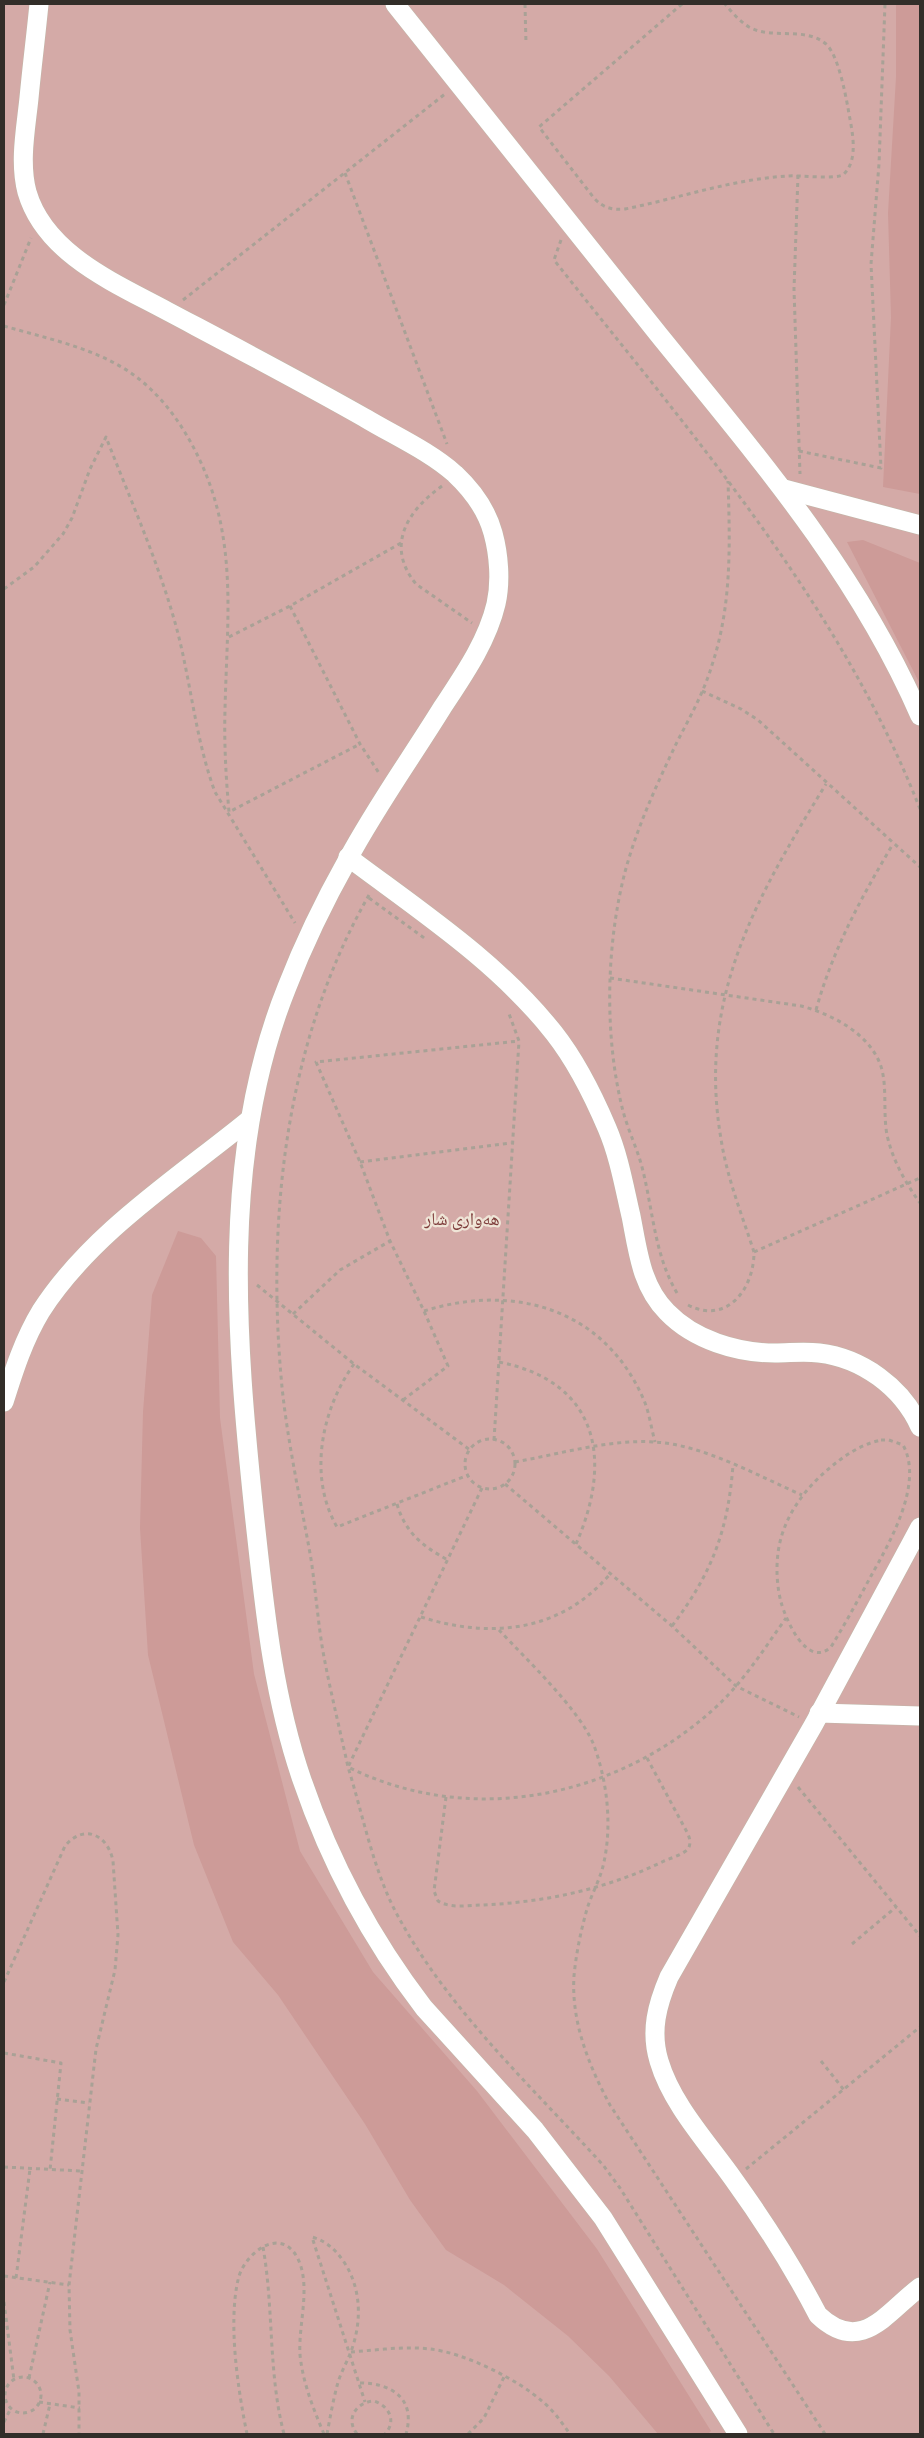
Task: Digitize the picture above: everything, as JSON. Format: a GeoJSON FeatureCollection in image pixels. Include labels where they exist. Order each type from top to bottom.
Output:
{"type":"FeatureCollection","features":[{"type":"Feature","properties":{"kind":"street"},"geometry":{"type":"LineString","coordinates":[[40,4],[24,156],[27,192],[38,219],[62,246],[94,270],[347,408],[440,462],[473,493],[484,511],[494,538],[499,573],[497,601],[486,632],[452,693],[348,857],[306,942],[276,1015],[259,1076],[250,1119],[237,1268],[244,1414],[266,1619],[276,1686],[285,1726],[328,1849],[352,1896],[408,1986],[443,2030],[560,2160],[603,2218],[738,2434]]}},
{"type":"Feature","properties":{"kind":"street"},"geometry":{"type":"LineString","coordinates":[[396,4],[567,220],[792,491],[866,607],[887,646],[920,716]]}},
{"type":"Feature","properties":{"kind":"street"},"geometry":{"type":"LineString","coordinates":[[792,491],[920,525]]}},
{"type":"Feature","properties":{"kind":"street"},"geometry":{"type":"LineString","coordinates":[[348,857],[483,960],[536,1011],[566,1050],[588,1089],[608,1131],[622,1176],[644,1278],[656,1300],[666,1312],[702,1336],[740,1350],[776,1353],[818,1353],[850,1361],[880,1377],[895,1391],[906,1403],[920,1427]]}},
{"type":"Feature","properties":{"kind":"street"},"geometry":{"type":"LineString","coordinates":[[4,1402],[20,1353],[41,1311],[87,1253],[116,1227],[250,1119]]}},
{"type":"Feature","properties":{"kind":"street"},"geometry":{"type":"LineString","coordinates":[[920,1527],[786,1773],[669,1977],[654,2022],[659,2061],[672,2091],[777,2241],[818,2315],[834,2327],[851,2332],[866,2330],[887,2317],[920,2286]]}},
{"type":"Feature","properties":{"kind":"street"},"geometry":{"type":"LineString","coordinates":[[816,1719],[920,1716]]}},
{"type":"Feature","properties":{"kind":"path"},"geometry":{"type":"LineString","coordinates":[[525,4],[526,44]]}},
{"type":"Feature","properties":{"kind":"path"},"geometry":{"type":"LineString","coordinates":[[682,4],[539,127],[600,206],[607,209],[626,210],[730,184],[768,177],[798,175],[836,178],[843,175],[851,160],[851,126],[844,87],[833,56],[826,45],[816,38],[803,34],[764,32],[750,28],[738,19],[725,4]]}},
{"type":"Feature","properties":{"kind":"path"},"geometry":{"type":"LineString","coordinates":[[799,451],[881,468],[871,264],[879,164],[885,4]]}},
{"type":"Feature","properties":{"kind":"path"},"geometry":{"type":"LineString","coordinates":[[168,312],[458,83]]}},
{"type":"Feature","properties":{"kind":"path"},"geometry":{"type":"LineString","coordinates":[[345,173],[450,451]]}},
{"type":"Feature","properties":{"kind":"path"},"geometry":{"type":"LineString","coordinates":[[792,491],[799,451],[794,289],[798,175]]}},
{"type":"Feature","properties":{"kind":"path"},"geometry":{"type":"LineString","coordinates":[[4,305],[38,219]]}},
{"type":"Feature","properties":{"kind":"path"},"geometry":{"type":"LineString","coordinates":[[567,220],[554,260],[728,481],[808,594],[846,658],[885,730],[920,809]]}},
{"type":"Feature","properties":{"kind":"path"},"geometry":{"type":"LineString","coordinates":[[4,326],[79,348],[112,362],[142,382],[171,411],[195,450],[219,516],[226,554],[229,637],[224,751],[229,812]]}},
{"type":"Feature","properties":{"kind":"path"},"geometry":{"type":"LineString","coordinates":[[4,589],[34,567],[63,534],[72,518],[90,469],[106,437],[170,603],[182,651],[202,752],[216,792],[306,942]]}},
{"type":"Feature","properties":{"kind":"path"},"geometry":{"type":"LineString","coordinates":[[456,476],[422,500],[408,520],[401,543],[405,566],[416,584],[486,632]]}},
{"type":"Feature","properties":{"kind":"path"},"geometry":{"type":"LineString","coordinates":[[728,481],[729,572],[725,615],[712,668],[658,782],[625,873],[610,978],[609,1002],[613,1056],[623,1110],[642,1166],[659,1248],[676,1291],[688,1305],[695,1308],[713,1311],[727,1307],[738,1298],[750,1279],[754,1265],[754,1252],[727,1171],[717,1109],[718,1038],[724,994],[736,956],[768,882],[826,784]]}},
{"type":"Feature","properties":{"kind":"path"},"geometry":{"type":"LineString","coordinates":[[229,637],[290,606],[401,543]]}},
{"type":"Feature","properties":{"kind":"path"},"geometry":{"type":"LineString","coordinates":[[290,606],[360,744],[390,790]]}},
{"type":"Feature","properties":{"kind":"path"},"geometry":{"type":"LineString","coordinates":[[702,691],[741,709],[758,720],[826,784],[920,867]]}},
{"type":"Feature","properties":{"kind":"path"},"geometry":{"type":"LineString","coordinates":[[229,812],[360,744]]}},
{"type":"Feature","properties":{"kind":"path"},"geometry":{"type":"LineString","coordinates":[[816,1010],[825,978],[842,935],[893,844]]}},
{"type":"Feature","properties":{"kind":"path"},"geometry":{"type":"LineString","coordinates":[[378,880],[354,921],[335,966],[311,1033],[293,1101],[284,1164],[277,1242],[276,1300],[282,1388],[311,1561],[324,1656],[348,1767],[381,1875],[398,1916],[426,1963],[457,2005],[603,2165],[774,2434]]}},
{"type":"Feature","properties":{"kind":"path"},"geometry":{"type":"LineString","coordinates":[[369,898],[430,943]]}},
{"type":"Feature","properties":{"kind":"path"},"geometry":{"type":"LineString","coordinates":[[610,978],[724,994],[816,1010],[851,1029],[867,1044],[878,1060],[882,1070],[887,1134],[898,1168],[920,1203]]}},
{"type":"Feature","properties":{"kind":"path"},"geometry":{"type":"LineString","coordinates":[[494,1440],[511,1143],[519,1041],[506,1004]]}},
{"type":"Feature","properties":{"kind":"path"},"geometry":{"type":"LineString","coordinates":[[403,1400],[448,1366],[390,1241],[360,1162],[316,1062],[519,1041]]}},
{"type":"Feature","properties":{"kind":"path"},"geometry":{"type":"LineString","coordinates":[[360,1162],[511,1143]]}},
{"type":"Feature","properties":{"kind":"path"},"geometry":{"type":"LineString","coordinates":[[754,1252],[920,1178]]}},
{"type":"Feature","properties":{"kind":"path"},"geometry":{"type":"LineString","coordinates":[[293,1314],[340,1270],[390,1241]]}},
{"type":"Feature","properties":{"kind":"path"},"geometry":{"type":"LineString","coordinates":[[424,1311],[469,1300],[502,1299],[543,1307],[563,1314],[607,1345],[622,1362],[643,1399],[655,1442]]}},
{"type":"Feature","properties":{"kind":"path"},"geometry":{"type":"LineString","coordinates":[[276,1300],[354,1364],[470,1450]]}},
{"type":"Feature","properties":{"kind":"path"},"geometry":{"type":"LineString","coordinates":[[499,1362],[524,1368],[556,1384],[581,1411],[589,1428],[596,1476],[587,1517],[576,1544]]}},
{"type":"Feature","properties":{"kind":"path"},"geometry":{"type":"LineString","coordinates":[[354,1364],[338,1388],[324,1433],[321,1485],[328,1512],[337,1527],[468,1475]]}},
{"type":"Feature","properties":{"kind":"path"},"geometry":{"type":"LineString","coordinates":[[494,1440],[508,1448],[515,1462],[511,1478],[498,1488],[482,1488],[475,1484],[468,1475],[465,1463],[470,1450],[478,1443],[494,1440]]}},
{"type":"Feature","properties":{"kind":"path"},"geometry":{"type":"LineString","coordinates":[[881,1440],[897,1442],[903,1445],[911,1459],[912,1483],[906,1511],[831,1647],[820,1653],[811,1651],[800,1641],[786,1618],[778,1583],[778,1552],[787,1523],[802,1495],[830,1467],[852,1451],[872,1442],[881,1440]]}},
{"type":"Feature","properties":{"kind":"path"},"geometry":{"type":"LineString","coordinates":[[515,1462],[593,1447],[655,1442],[694,1450],[802,1495]]}},
{"type":"Feature","properties":{"kind":"path"},"geometry":{"type":"LineString","coordinates":[[672,1626],[695,1596],[720,1541],[731,1493],[733,1465]]}},
{"type":"Feature","properties":{"kind":"path"},"geometry":{"type":"LineString","coordinates":[[505,1484],[672,1626],[736,1686],[816,1719]]}},
{"type":"Feature","properties":{"kind":"path"},"geometry":{"type":"LineString","coordinates":[[348,1767],[482,1488]]}},
{"type":"Feature","properties":{"kind":"path"},"geometry":{"type":"LineString","coordinates":[[397,1504],[401,1517],[411,1534],[426,1548],[448,1560]]}},
{"type":"Feature","properties":{"kind":"path"},"geometry":{"type":"LineString","coordinates":[[421,1617],[438,1623],[478,1629],[517,1627],[536,1622],[571,1607],[598,1588],[610,1574]]}},
{"type":"Feature","properties":{"kind":"path"},"geometry":{"type":"LineString","coordinates":[[348,1767],[370,1778],[404,1790],[479,1800],[529,1796],[603,1778],[647,1758],[698,1722],[736,1686],[786,1618]]}},
{"type":"Feature","properties":{"kind":"path"},"geometry":{"type":"LineString","coordinates":[[446,1797],[434,1891],[438,1901],[452,1906],[565,1896],[654,1866],[682,1853],[689,1847],[690,1840],[688,1834],[647,1758]]}},
{"type":"Feature","properties":{"kind":"path"},"geometry":{"type":"LineString","coordinates":[[786,1773],[920,1936]]}},
{"type":"Feature","properties":{"kind":"path"},"geometry":{"type":"LineString","coordinates":[[4,1982],[66,1846],[78,1834],[85,1833],[101,1838],[111,1851],[114,1861],[118,1936],[115,1970],[96,2049],[69,2285],[70,2330],[80,2408],[79,2434]]}},
{"type":"Feature","properties":{"kind":"path"},"geometry":{"type":"LineString","coordinates":[[852,1944],[896,1907]]}},
{"type":"Feature","properties":{"kind":"path"},"geometry":{"type":"LineString","coordinates":[[734,2180],[920,2027]]}},
{"type":"Feature","properties":{"kind":"path"},"geometry":{"type":"LineString","coordinates":[[4,2053],[61,2062],[50,2170]]}},
{"type":"Feature","properties":{"kind":"path"},"geometry":{"type":"LineString","coordinates":[[821,2062],[844,2090]]}},
{"type":"Feature","properties":{"kind":"path"},"geometry":{"type":"LineString","coordinates":[[57,2099],[89,2103]]}},
{"type":"Feature","properties":{"kind":"path"},"geometry":{"type":"LineString","coordinates":[[4,2167],[81,2171]]}},
{"type":"Feature","properties":{"kind":"path"},"geometry":{"type":"LineString","coordinates":[[16,2278],[30,2169]]}},
{"type":"Feature","properties":{"kind":"path"},"geometry":{"type":"LineString","coordinates":[[325,2434],[336,2388],[351,2352],[358,2314],[356,2288],[350,2271],[340,2256],[327,2243],[312,2237],[351,2352],[365,2402]]}},
{"type":"Feature","properties":{"kind":"path"},"geometry":{"type":"LineString","coordinates":[[247,2434],[238,2381],[235,2305],[238,2278],[243,2265],[254,2251],[263,2246],[275,2244],[290,2248],[298,2260],[303,2283],[300,2337],[303,2372],[309,2400],[325,2434]]}},
{"type":"Feature","properties":{"kind":"path"},"geometry":{"type":"LineString","coordinates":[[263,2246],[269,2280],[276,2399],[284,2434]]}},
{"type":"Feature","properties":{"kind":"path"},"geometry":{"type":"LineString","coordinates":[[4,2276],[69,2285]]}},
{"type":"Feature","properties":{"kind":"path"},"geometry":{"type":"LineString","coordinates":[[30,2378],[50,2282]]}},
{"type":"Feature","properties":{"kind":"path"},"geometry":{"type":"LineString","coordinates":[[4,2302],[14,2380]]}},
{"type":"Feature","properties":{"kind":"path"},"geometry":{"type":"LineString","coordinates":[[351,2352],[401,2347],[433,2349],[464,2359],[504,2377],[542,2401],[553,2411],[570,2434]]}},
{"type":"Feature","properties":{"kind":"path"},"geometry":{"type":"LineString","coordinates":[[22,2377],[30,2378],[40,2389],[39,2402],[27,2412],[11,2408],[6,2398],[5,2388],[14,2380],[22,2377]]}},
{"type":"Feature","properties":{"kind":"path"},"geometry":{"type":"LineString","coordinates":[[468,2434],[488,2413],[504,2377]]}},
{"type":"Feature","properties":{"kind":"path"},"geometry":{"type":"LineString","coordinates":[[360,2382],[381,2384],[396,2392],[402,2398],[408,2417],[406,2434]]}},
{"type":"Feature","properties":{"kind":"path"},"geometry":{"type":"LineString","coordinates":[[358,2434],[353,2426],[353,2414],[356,2408],[365,2402],[374,2401],[380,2403],[389,2412],[390,2425],[385,2434]]}},
{"type":"Feature","properties":{"kind":"path"},"geometry":{"type":"LineString","coordinates":[[39,2402],[80,2408]]}},
{"type":"Feature","properties":{"kind":"path"},"geometry":{"type":"LineString","coordinates":[[43,2434],[50,2404]]}},
{"type":"Feature","properties":{"kind":"path"},"geometry":{"type":"LineString","coordinates":[[4,2422],[11,2408]]}},
{"type":"Feature","properties":{"kind":"green space","name":"هەواری شار"},"geometry":{"type":"Polygon","coordinates":[[[4,4],[920,4],[920,2434],[4,2434],[4,4]]]}},
{"type":"Feature","properties":{"kind":"shaded area"},"geometry":{"type":"Polygon","coordinates":[[[896,4],[920,4],[920,494],[883,487],[891,317],[888,213],[896,77],[896,4]]]}},
{"type":"Feature","properties":{"kind":"shaded area"},"geometry":{"type":"Polygon","coordinates":[[[863,540],[920,563],[920,684],[847,542],[863,540]]]}},
{"type":"Feature","properties":{"kind":"shaded area"},"geometry":{"type":"Polygon","coordinates":[[[178,1231],[201,1238],[216,1256],[220,1418],[254,1674],[300,1851],[373,1972],[477,2091],[597,2249],[711,2431],[708,2434],[658,2434],[609,2376],[568,2336],[504,2285],[446,2250],[410,2200],[365,2124],[278,1995],[233,1942],[194,1845],[148,1655],[140,1528],[143,1412],[152,1295],[178,1231]]]}}]}
